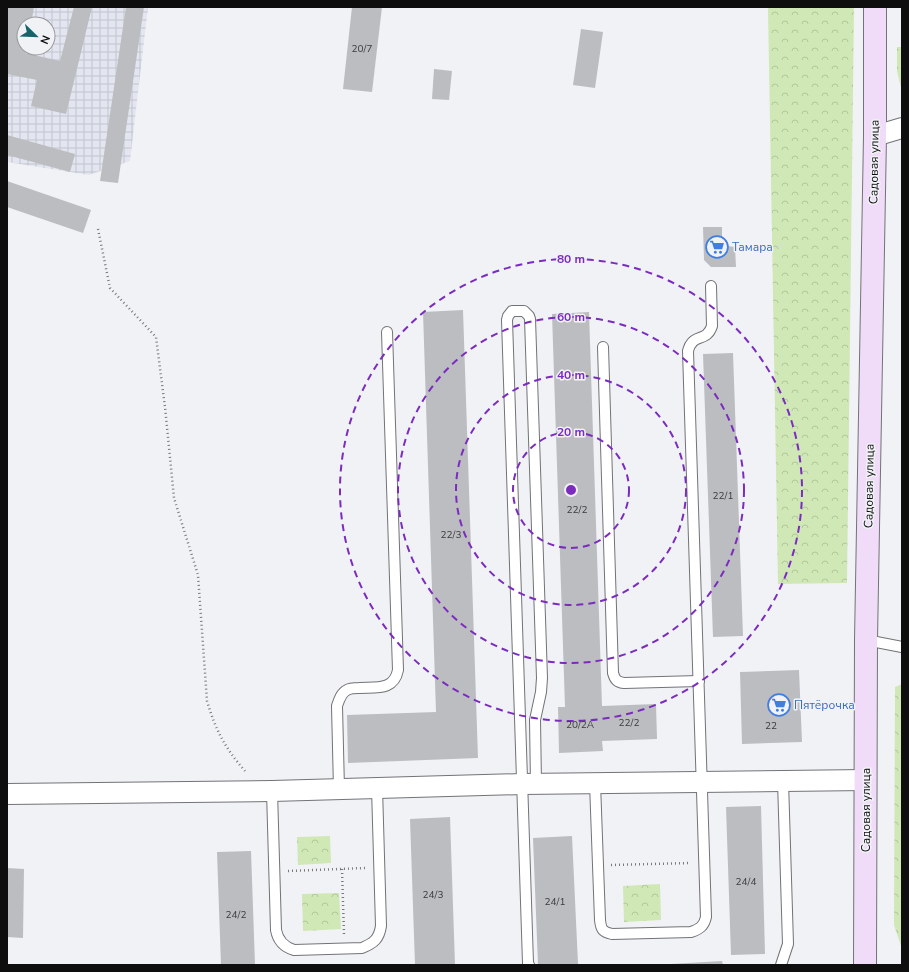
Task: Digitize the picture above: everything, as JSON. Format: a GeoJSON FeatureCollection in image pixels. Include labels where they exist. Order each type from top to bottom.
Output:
{"type":"FeatureCollection","features":[{"type":"Feature","properties":{"kind":"main road","name":"Садовая улица"},"geometry":{"type":"LineString","coordinates":[[865,965],[866,640],[875,136],[875,7]]}},
{"type":"Feature","properties":{"kind":"street"},"geometry":{"type":"LineString","coordinates":[[875,136],[902,128]]}},
{"type":"Feature","properties":{"kind":"street"},"geometry":{"type":"LineString","coordinates":[[7,794],[267,791],[529,784],[866,780]]}},
{"type":"Feature","properties":{"kind":"lane"},"geometry":{"type":"LineString","coordinates":[[595,784],[600,926],[602,930],[606,933],[612,934],[691,932],[697,930],[702,926],[706,917],[688,350],[695,340],[706,336],[711,331],[711,286]]}},
{"type":"Feature","properties":{"kind":"lane"},"geometry":{"type":"LineString","coordinates":[[528,964],[529,784],[507,320],[512,311],[524,311],[530,319],[542,678],[541,692],[535,720],[529,784]]}},
{"type":"Feature","properties":{"kind":"lane"},"geometry":{"type":"LineString","coordinates":[[339,789],[336,706],[341,696],[347,690],[352,688],[384,687],[394,680],[398,670],[387,332]]}},
{"type":"Feature","properties":{"kind":"lane"},"geometry":{"type":"LineString","coordinates":[[603,347],[613,665],[615,679],[624,683],[699,680]]}},
{"type":"Feature","properties":{"kind":"lane"},"geometry":{"type":"LineString","coordinates":[[866,640],[902,647]]}},
{"type":"Feature","properties":{"kind":"lane"},"geometry":{"type":"LineString","coordinates":[[781,965],[788,944],[783,781]]}},
{"type":"Feature","properties":{"kind":"lane"},"geometry":{"type":"LineString","coordinates":[[267,791],[275,872],[276,930],[282,944],[294,950],[362,948],[368,946],[377,939],[381,926],[377,788]]}},
{"type":"Feature","properties":{"kind":"path"},"geometry":{"type":"LineString","coordinates":[[98,229],[110,288],[156,337],[174,498],[198,575],[207,701],[212,719],[218,734],[228,751],[267,791]]}},
{"type":"Feature","properties":{"kind":"path"},"geometry":{"type":"LineString","coordinates":[[598,866],[705,862]]}},
{"type":"Feature","properties":{"kind":"path"},"geometry":{"type":"LineString","coordinates":[[275,872],[380,868]]}},
{"type":"Feature","properties":{"kind":"path"},"geometry":{"type":"LineString","coordinates":[[342,869],[345,948]]}},
{"type":"Feature","properties":{"kind":"shaded area"},"geometry":{"type":"Polygon","coordinates":[[[7,7],[148,7],[130,161],[89,175],[7,162],[7,7]]]}},
{"type":"Feature","properties":{"kind":"green space"},"geometry":{"type":"Polygon","coordinates":[[[768,7],[854,7],[847,583],[778,584],[768,7]]]}},
{"type":"Feature","properties":{"kind":"green space"},"geometry":{"type":"Polygon","coordinates":[[[897,47],[902,47],[902,92],[897,71],[897,47]]]}},
{"type":"Feature","properties":{"kind":"green space"},"geometry":{"type":"Polygon","coordinates":[[[902,684],[902,949],[894,925],[895,687],[902,684]]]}},
{"type":"Feature","properties":{"kind":"green space"},"geometry":{"type":"Polygon","coordinates":[[[330,836],[331,863],[298,865],[297,837],[330,836]]]}},
{"type":"Feature","properties":{"kind":"green space"},"geometry":{"type":"Polygon","coordinates":[[[660,884],[661,920],[624,922],[623,886],[660,884]]]}},
{"type":"Feature","properties":{"kind":"green space"},"geometry":{"type":"Polygon","coordinates":[[[339,893],[341,929],[303,931],[302,894],[339,893]]]}},
{"type":"Feature","properties":{"kind":"building"},"geometry":{"type":"Polygon","coordinates":[[[7,7],[34,7],[32,16],[16,16],[16,56],[38,56],[60,61],[74,7],[92,7],[66,114],[31,106],[37,80],[7,74],[7,7]]]}},
{"type":"Feature","properties":{"kind":"building"},"geometry":{"type":"Polygon","coordinates":[[[126,7],[144,7],[118,183],[100,181],[126,7]]]}},
{"type":"Feature","properties":{"kind":"building"},"geometry":{"type":"Polygon","coordinates":[[[352,7],[382,7],[372,92],[343,89],[352,7]]]}},
{"type":"Feature","properties":{"kind":"building"},"geometry":{"type":"Polygon","coordinates":[[[581,29],[603,32],[595,88],[573,85],[581,29]]]}},
{"type":"Feature","properties":{"kind":"building"},"geometry":{"type":"Polygon","coordinates":[[[434,69],[452,71],[449,100],[432,99],[434,69]]]}},
{"type":"Feature","properties":{"kind":"building"},"geometry":{"type":"Polygon","coordinates":[[[7,135],[75,154],[70,172],[7,155],[7,135]]]}},
{"type":"Feature","properties":{"kind":"building"},"geometry":{"type":"Polygon","coordinates":[[[7,181],[91,210],[83,233],[7,207],[7,181]]]}},
{"type":"Feature","properties":{"kind":"building","name":"Тамара"},"geometry":{"type":"Polygon","coordinates":[[[703,227],[722,227],[722,242],[727,246],[735,247],[736,267],[711,267],[704,260],[703,227]]]}},
{"type":"Feature","properties":{"kind":"building"},"geometry":{"type":"Polygon","coordinates":[[[463,310],[478,758],[348,763],[347,715],[436,712],[423,312],[463,310]]]}},
{"type":"Feature","properties":{"kind":"building"},"geometry":{"type":"Polygon","coordinates":[[[589,312],[602,706],[656,704],[657,739],[602,741],[603,751],[559,753],[558,707],[565,707],[552,314],[589,312]]]}},
{"type":"Feature","properties":{"kind":"building"},"geometry":{"type":"Polygon","coordinates":[[[733,353],[743,636],[713,637],[703,354],[733,353]]]}},
{"type":"Feature","properties":{"kind":"building"},"geometry":{"type":"Polygon","coordinates":[[[799,670],[802,742],[742,744],[740,672],[799,670]]]}},
{"type":"Feature","properties":{"kind":"building"},"geometry":{"type":"Polygon","coordinates":[[[761,806],[765,954],[731,955],[726,807],[761,806]]]}},
{"type":"Feature","properties":{"kind":"building"},"geometry":{"type":"Polygon","coordinates":[[[450,817],[455,965],[415,965],[410,819],[450,817]]]}},
{"type":"Feature","properties":{"kind":"building"},"geometry":{"type":"Polygon","coordinates":[[[572,836],[578,964],[538,965],[533,838],[572,836]]]}},
{"type":"Feature","properties":{"kind":"building"},"geometry":{"type":"Polygon","coordinates":[[[251,851],[255,965],[221,965],[217,852],[251,851]]]}},
{"type":"Feature","properties":{"kind":"building"},"geometry":{"type":"Polygon","coordinates":[[[7,868],[24,869],[23,938],[7,937],[7,868]]]}},
{"type":"Feature","properties":{"kind":"building"},"geometry":{"type":"Polygon","coordinates":[[[722,961],[723,965],[671,965],[671,964],[722,961]]]}},
{"type":"Feature","properties":{"kind":"place","name":"Тамара"},"geometry":{"type":"Point","coordinates":[717,247]}},
{"type":"Feature","properties":{"kind":"place","name":"Пятёрочка"},"geometry":{"type":"Point","coordinates":[779,705]}}]}
